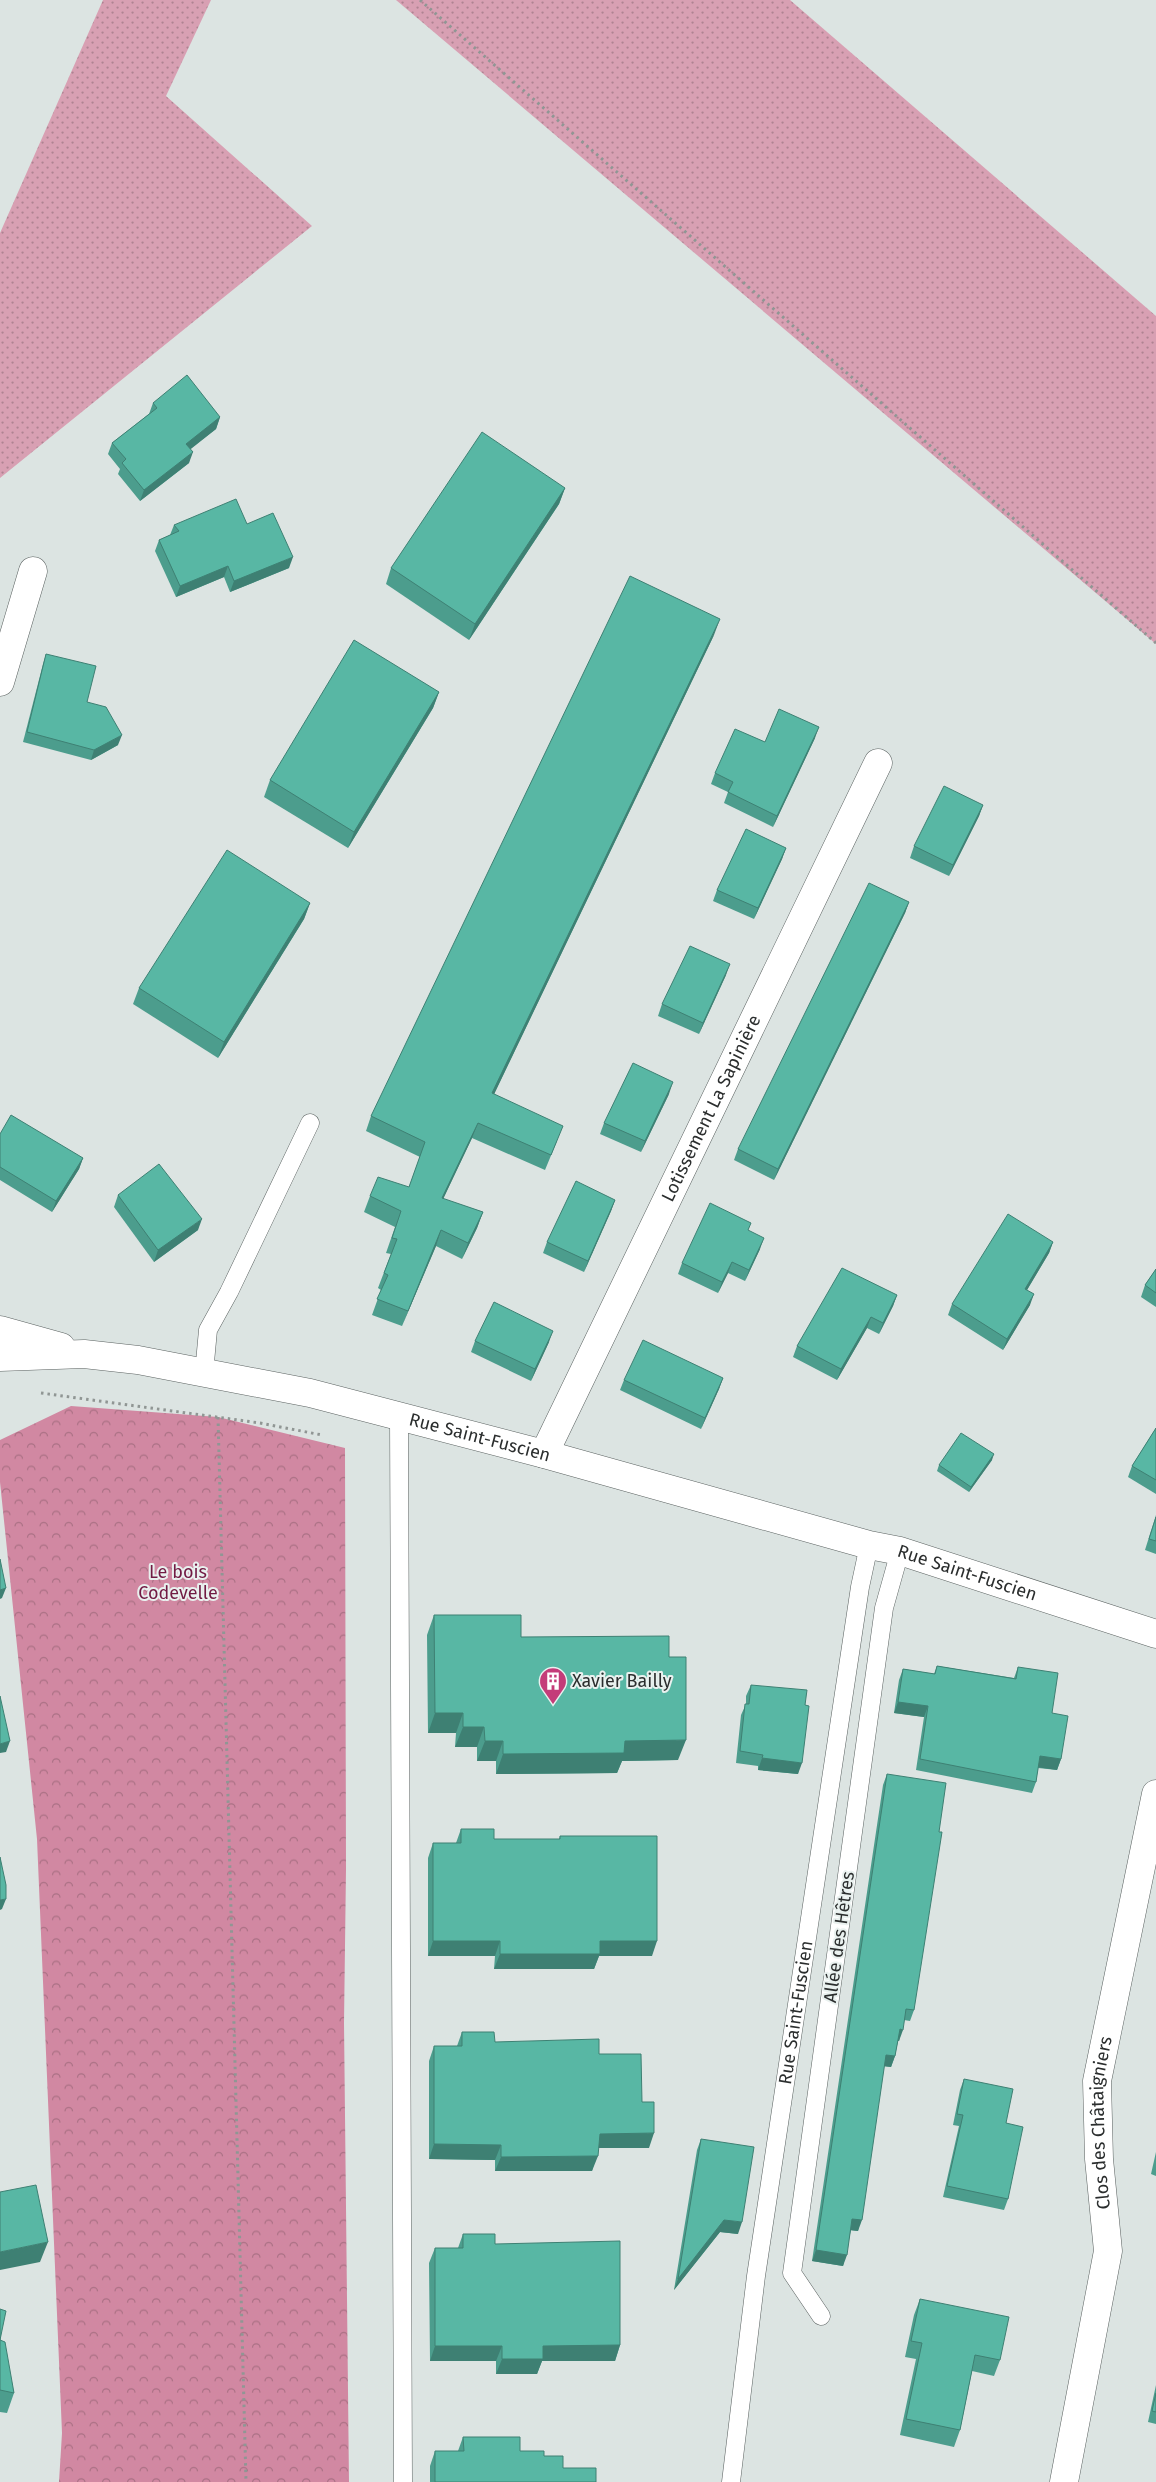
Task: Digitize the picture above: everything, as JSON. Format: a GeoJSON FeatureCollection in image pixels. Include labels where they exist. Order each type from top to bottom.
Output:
{"type":"FeatureCollection","features":[{"type":"Feature","properties":{"kind":"street"},"geometry":{"type":"LineString","coordinates":[[0,682],[34,570]]}},
{"type":"Feature","properties":{"kind":"street","name":"Lotissement La Sapinière"},"geometry":{"type":"LineString","coordinates":[[544,1454],[878,764]]}},
{"type":"Feature","properties":{"kind":"street","name":"Rue Saint-Fuscien"},"geometry":{"type":"LineString","coordinates":[[0,1330],[84,1354]]}},
{"type":"Feature","properties":{"kind":"street","name":"Rue Saint-Fuscien"},"geometry":{"type":"LineString","coordinates":[[0,1357],[84,1354],[138,1360],[310,1393],[544,1454],[869,1546],[900,1551],[1156,1634]]}},
{"type":"Feature","properties":{"kind":"street","name":"Clos des Châtaigniers"},"geometry":{"type":"LineString","coordinates":[[1064,2482],[1108,2251],[1098,2159],[1097,2081],[1156,1794]]}},
{"type":"Feature","properties":{"kind":"lane"},"geometry":{"type":"LineString","coordinates":[[204,1372],[208,1330],[229,1292],[310,1123]]}},
{"type":"Feature","properties":{"kind":"lane"},"geometry":{"type":"LineString","coordinates":[[399,1416],[403,2482]]}},
{"type":"Feature","properties":{"kind":"lane","name":"Rue Saint-Fuscien"},"geometry":{"type":"LineString","coordinates":[[731,2482],[756,2276],[860,1587],[869,1546]]}},
{"type":"Feature","properties":{"kind":"lane","name":"Allée des Hêtres"},"geometry":{"type":"LineString","coordinates":[[821,2316],[792,2273],[884,1608],[900,1551]]}},
{"type":"Feature","properties":{"kind":"path"},"geometry":{"type":"LineString","coordinates":[[420,0],[1156,643]]}},
{"type":"Feature","properties":{"kind":"path"},"geometry":{"type":"LineString","coordinates":[[33,1392],[218,1417],[328,1436]]}},
{"type":"Feature","properties":{"kind":"path"},"geometry":{"type":"LineString","coordinates":[[218,1417],[246,2482]]}},
{"type":"Feature","properties":{"kind":"green space","name":"Le bois Codevelle"},"geometry":{"type":"Polygon","coordinates":[[[71,1406],[218,1417],[345,1448],[346,1869],[344,2023],[349,2482],[59,2482],[62,2433],[37,1839],[0,1482],[0,1440],[71,1406]]]}},
{"type":"Feature","properties":{"kind":"shaded area"},"geometry":{"type":"Polygon","coordinates":[[[103,0],[211,0],[166,96],[312,226],[0,478],[0,233],[103,0]]]}},
{"type":"Feature","properties":{"kind":"shaded area"},"geometry":{"type":"Polygon","coordinates":[[[396,0],[790,0],[1156,316],[1156,644],[396,0]]]}},
{"type":"Feature","properties":{"kind":"building"},"geometry":{"type":"Polygon","coordinates":[[[187,375],[220,417],[186,444],[193,452],[144,490],[122,463],[126,459],[112,443],[157,408],[153,403],[187,375]]]}},
{"type":"Feature","properties":{"kind":"building"},"geometry":{"type":"Polygon","coordinates":[[[482,432],[565,488],[475,624],[391,568],[482,432]]]}},
{"type":"Feature","properties":{"kind":"building"},"geometry":{"type":"Polygon","coordinates":[[[236,499],[247,524],[273,513],[293,557],[234,581],[228,566],[180,586],[159,540],[179,531],[174,525],[236,499]]]}},
{"type":"Feature","properties":{"kind":"building"},"geometry":{"type":"Polygon","coordinates":[[[630,576],[720,619],[492,1093],[563,1126],[551,1155],[478,1123],[442,1198],[483,1212],[468,1243],[441,1230],[408,1311],[377,1299],[388,1275],[384,1273],[397,1239],[392,1238],[401,1211],[370,1196],[378,1177],[409,1187],[425,1142],[371,1116],[630,576]]]}},
{"type":"Feature","properties":{"kind":"building"},"geometry":{"type":"Polygon","coordinates":[[[354,640],[439,692],[354,832],[270,780],[354,640]]]}},
{"type":"Feature","properties":{"kind":"building"},"geometry":{"type":"Polygon","coordinates":[[[46,654],[96,666],[87,702],[106,707],[122,735],[94,750],[27,732],[46,654]]]}},
{"type":"Feature","properties":{"kind":"building"},"geometry":{"type":"Polygon","coordinates":[[[779,709],[819,727],[777,816],[728,792],[733,782],[715,773],[735,729],[765,742],[779,709]]]}},
{"type":"Feature","properties":{"kind":"building"},"geometry":{"type":"Polygon","coordinates":[[[944,786],[983,805],[953,865],[914,846],[944,786]]]}},
{"type":"Feature","properties":{"kind":"building"},"geometry":{"type":"Polygon","coordinates":[[[746,829],[786,848],[758,908],[717,890],[746,829]]]}},
{"type":"Feature","properties":{"kind":"building"},"geometry":{"type":"Polygon","coordinates":[[[227,850],[310,903],[224,1042],[139,988],[227,850]]]}},
{"type":"Feature","properties":{"kind":"building"},"geometry":{"type":"Polygon","coordinates":[[[869,883],[909,902],[778,1169],[738,1149],[869,883]]]}},
{"type":"Feature","properties":{"kind":"building"},"geometry":{"type":"Polygon","coordinates":[[[690,946],[730,964],[703,1023],[662,1004],[690,946]]]}},
{"type":"Feature","properties":{"kind":"building"},"geometry":{"type":"Polygon","coordinates":[[[633,1063],[673,1082],[645,1141],[604,1123],[633,1063]]]}},
{"type":"Feature","properties":{"kind":"building"},"geometry":{"type":"Polygon","coordinates":[[[11,1115],[83,1158],[56,1201],[0,1167],[0,1134],[11,1115]]]}},
{"type":"Feature","properties":{"kind":"building"},"geometry":{"type":"Polygon","coordinates":[[[159,1164],[202,1219],[158,1250],[118,1195],[159,1164]]]}},
{"type":"Feature","properties":{"kind":"building"},"geometry":{"type":"Polygon","coordinates":[[[576,1181],[615,1200],[588,1261],[547,1242],[576,1181]]]}},
{"type":"Feature","properties":{"kind":"building"},"geometry":{"type":"Polygon","coordinates":[[[710,1203],[751,1223],[748,1230],[764,1238],[749,1270],[732,1262],[722,1282],[682,1263],[710,1203]]]}},
{"type":"Feature","properties":{"kind":"building"},"geometry":{"type":"Polygon","coordinates":[[[1008,1214],[1053,1242],[1025,1289],[1034,1294],[1007,1339],[952,1304],[1008,1214]]]}},
{"type":"Feature","properties":{"kind":"building"},"geometry":{"type":"Polygon","coordinates":[[[842,1268],[897,1295],[883,1323],[871,1317],[841,1369],[797,1346],[842,1268]]]}},
{"type":"Feature","properties":{"kind":"building"},"geometry":{"type":"Polygon","coordinates":[[[1156,1269],[1156,1293],[1145,1285],[1156,1269]]]}},
{"type":"Feature","properties":{"kind":"building"},"geometry":{"type":"Polygon","coordinates":[[[494,1302],[553,1331],[535,1369],[475,1341],[494,1302]]]}},
{"type":"Feature","properties":{"kind":"building"},"geometry":{"type":"Polygon","coordinates":[[[643,1340],[723,1378],[705,1418],[624,1380],[643,1340]]]}},
{"type":"Feature","properties":{"kind":"building"},"geometry":{"type":"Polygon","coordinates":[[[1156,1428],[1156,1480],[1132,1466],[1156,1428]]]}},
{"type":"Feature","properties":{"kind":"building"},"geometry":{"type":"Polygon","coordinates":[[[961,1433],[994,1454],[971,1487],[939,1465],[961,1433]]]}},
{"type":"Feature","properties":{"kind":"building"},"geometry":{"type":"Polygon","coordinates":[[[1156,1517],[1156,1541],[1149,1539],[1156,1517]]]}},
{"type":"Feature","properties":{"kind":"building"},"geometry":{"type":"Polygon","coordinates":[[[0,1559],[6,1588],[0,1590],[0,1559]]]}},
{"type":"Feature","properties":{"kind":"building","name":"Xavier Bailly"},"geometry":{"type":"Polygon","coordinates":[[[434,1615],[521,1615],[521,1637],[669,1636],[669,1657],[686,1657],[686,1740],[625,1741],[624,1753],[503,1754],[503,1741],[485,1741],[484,1727],[463,1727],[463,1713],[435,1713],[434,1615]]]}},
{"type":"Feature","properties":{"kind":"building"},"geometry":{"type":"Polygon","coordinates":[[[937,1666],[1016,1679],[1018,1667],[1058,1673],[1052,1713],[1068,1716],[1061,1759],[1040,1756],[1036,1782],[920,1759],[928,1706],[898,1702],[903,1669],[935,1674],[937,1666]]]}},
{"type":"Feature","properties":{"kind":"building"},"geometry":{"type":"Polygon","coordinates":[[[751,1685],[807,1690],[805,1705],[809,1706],[802,1763],[762,1758],[763,1755],[740,1751],[745,1704],[749,1704],[751,1685]]]}},
{"type":"Feature","properties":{"kind":"building"},"geometry":{"type":"Polygon","coordinates":[[[0,1696],[10,1741],[0,1744],[0,1696]]]}},
{"type":"Feature","properties":{"kind":"building"},"geometry":{"type":"Polygon","coordinates":[[[887,1774],[946,1783],[939,1832],[942,1832],[914,2010],[906,2009],[903,2030],[900,2029],[895,2056],[886,2055],[862,2220],[852,2219],[847,2255],[816,2250],[887,1774]]]}},
{"type":"Feature","properties":{"kind":"building"},"geometry":{"type":"Polygon","coordinates":[[[461,1829],[494,1829],[494,1839],[560,1839],[560,1836],[657,1836],[657,1941],[600,1941],[600,1954],[500,1954],[500,1941],[433,1941],[433,1843],[461,1843],[461,1829]]]}},
{"type":"Feature","properties":{"kind":"building"},"geometry":{"type":"Polygon","coordinates":[[[0,1857],[6,1885],[6,1899],[0,1900],[0,1857]]]}},
{"type":"Feature","properties":{"kind":"building"},"geometry":{"type":"Polygon","coordinates":[[[462,2032],[494,2032],[495,2042],[599,2039],[599,2054],[641,2054],[642,2102],[654,2102],[654,2133],[600,2134],[598,2156],[501,2157],[501,2145],[434,2144],[434,2046],[462,2046],[462,2032]]]}},
{"type":"Feature","properties":{"kind":"building"},"geometry":{"type":"Polygon","coordinates":[[[964,2079],[1013,2089],[1006,2123],[1023,2127],[1008,2199],[947,2186],[963,2115],[957,2114],[964,2079]]]}},
{"type":"Feature","properties":{"kind":"building"},"geometry":{"type":"Polygon","coordinates":[[[701,2139],[754,2147],[742,2222],[724,2220],[678,2279],[701,2139]]]}},
{"type":"Feature","properties":{"kind":"building"},"geometry":{"type":"Polygon","coordinates":[[[36,2185],[48,2242],[0,2252],[0,2192],[36,2185]]]}},
{"type":"Feature","properties":{"kind":"building"},"geometry":{"type":"Polygon","coordinates":[[[463,2234],[495,2234],[495,2244],[620,2241],[620,2345],[543,2346],[543,2359],[502,2359],[502,2346],[435,2346],[435,2248],[463,2248],[463,2234]]]}},
{"type":"Feature","properties":{"kind":"building"},"geometry":{"type":"Polygon","coordinates":[[[920,2299],[1009,2317],[1000,2360],[975,2355],[960,2430],[906,2419],[922,2343],[911,2341],[920,2299]]]}},
{"type":"Feature","properties":{"kind":"building"},"geometry":{"type":"Polygon","coordinates":[[[0,2309],[6,2311],[0,2340],[0,2309]]]}},
{"type":"Feature","properties":{"kind":"building"},"geometry":{"type":"Polygon","coordinates":[[[0,2340],[5,2342],[14,2393],[0,2390],[0,2340]]]}},
{"type":"Feature","properties":{"kind":"building"},"geometry":{"type":"Polygon","coordinates":[[[1156,2393],[1156,2412],[1152,2411],[1156,2393]]]}},
{"type":"Feature","properties":{"kind":"building"},"geometry":{"type":"Polygon","coordinates":[[[463,2437],[520,2437],[520,2451],[544,2451],[544,2456],[563,2456],[563,2468],[596,2468],[596,2482],[435,2482],[435,2451],[464,2451],[463,2437]]]}},
{"type":"Feature","properties":{"kind":"place","name":"Xavier Bailly"},"geometry":{"type":"Point","coordinates":[553,1705]}}]}
